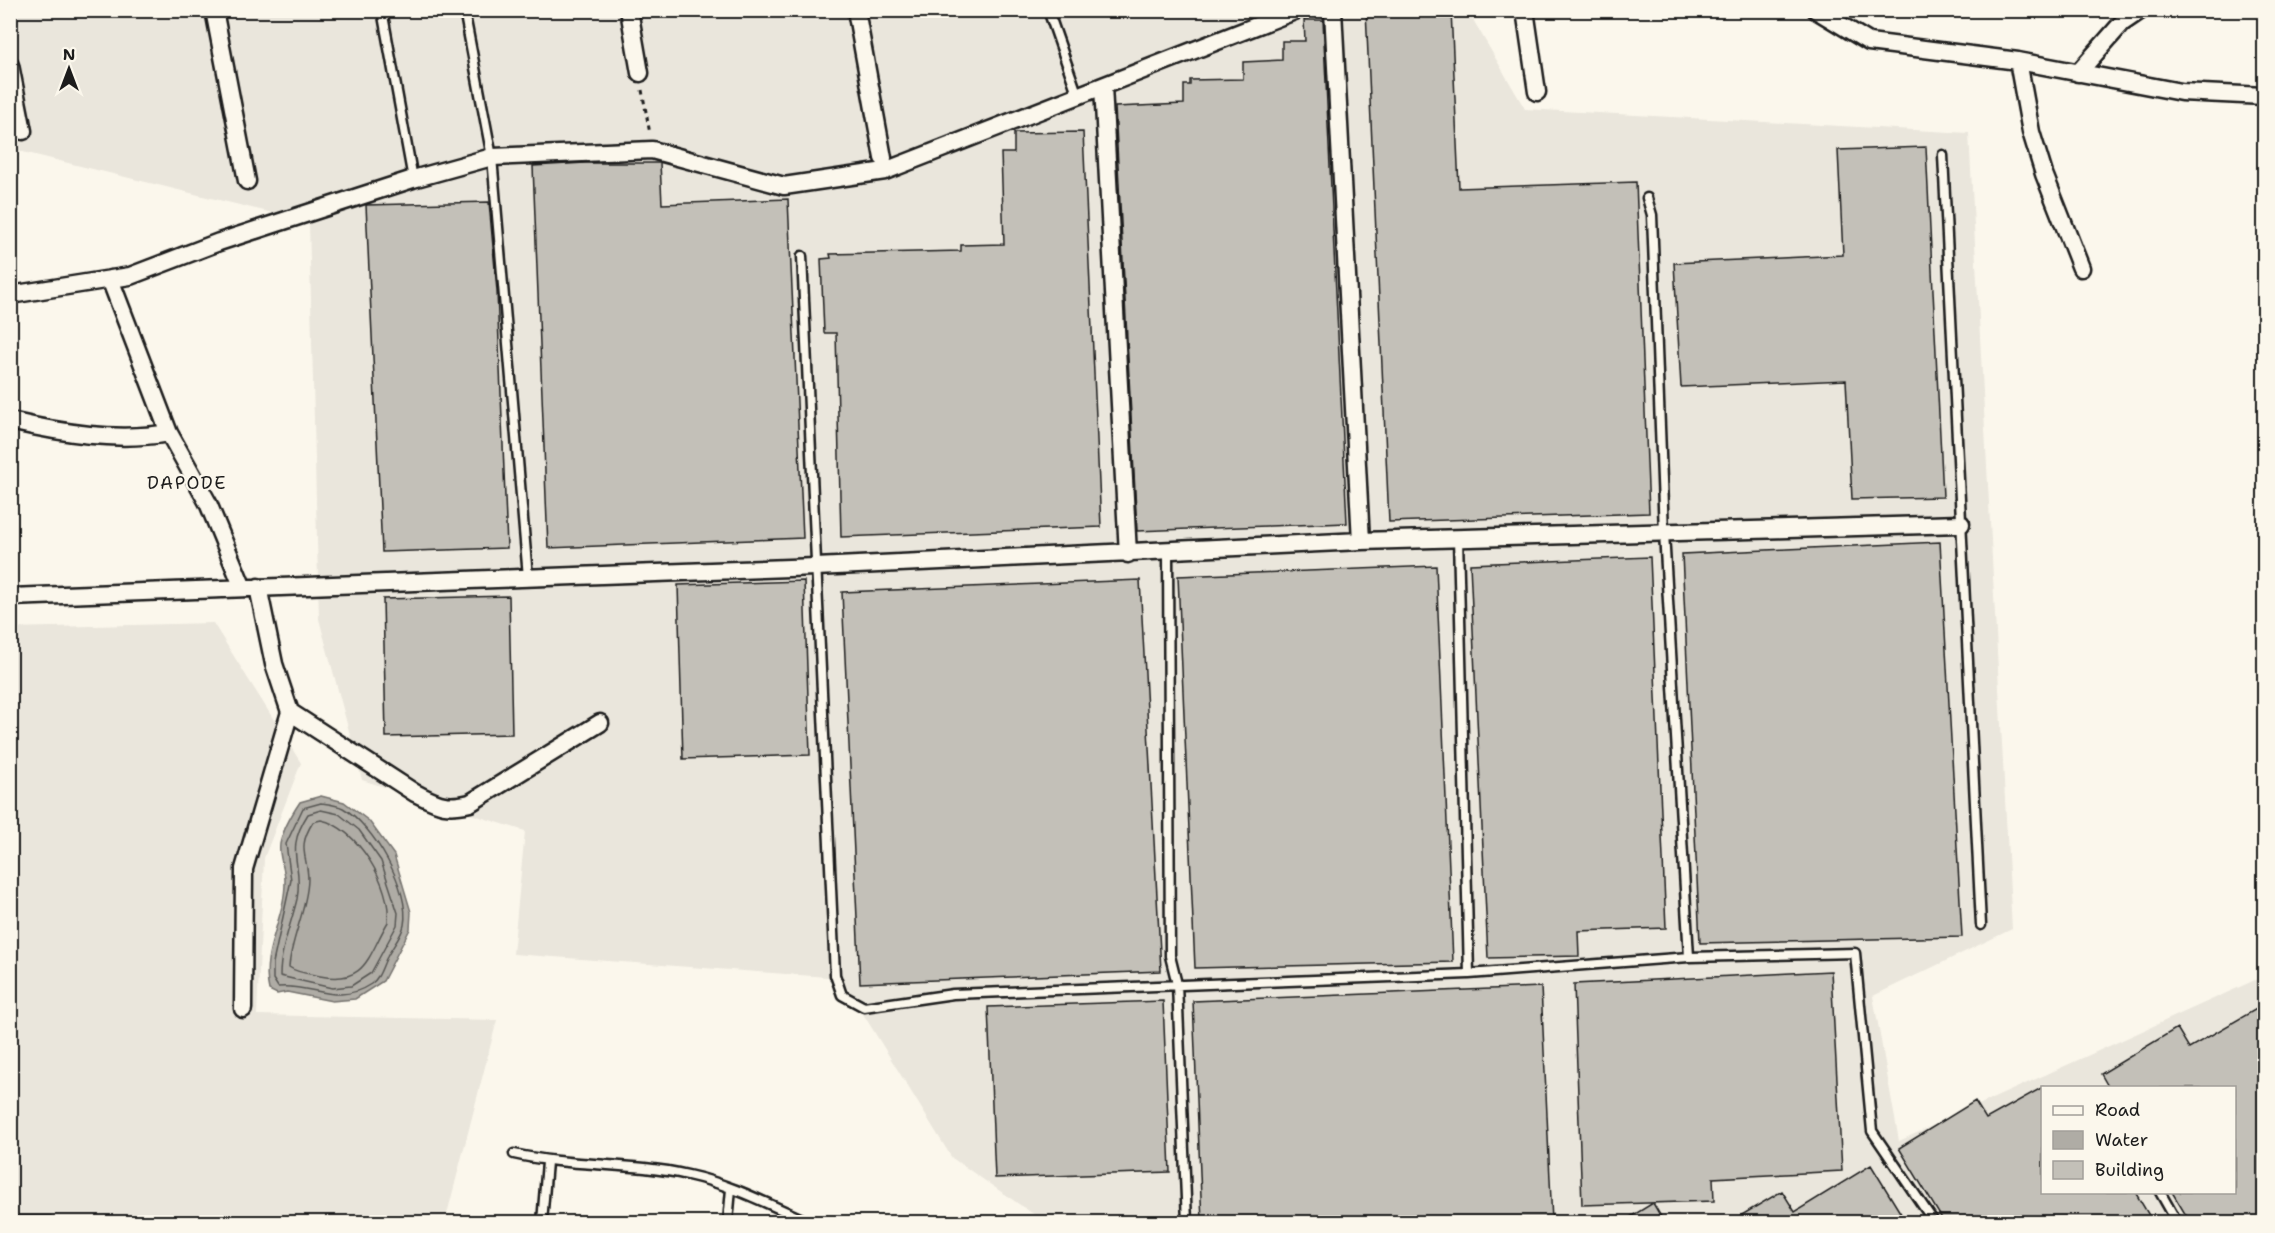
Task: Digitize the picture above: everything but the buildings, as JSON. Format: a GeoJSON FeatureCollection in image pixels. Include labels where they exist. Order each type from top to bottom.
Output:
{"type":"FeatureCollection","features":[{"type":"Feature","properties":{"kind":"street"},"geometry":{"type":"LineString","coordinates":[[214,10],[247,181]]}},
{"type":"Feature","properties":{"kind":"street"},"geometry":{"type":"LineString","coordinates":[[629,10],[640,73]]}},
{"type":"Feature","properties":{"kind":"street"},"geometry":{"type":"LineString","coordinates":[[856,10],[883,158]]}},
{"type":"Feature","properties":{"kind":"street"},"geometry":{"type":"LineString","coordinates":[[10,295],[130,276],[219,242],[413,179],[492,158],[652,150],[784,186],[885,171],[1297,10]]}},
{"type":"Feature","properties":{"kind":"street"},"geometry":{"type":"LineString","coordinates":[[1333,10],[1361,541]]}},
{"type":"Feature","properties":{"kind":"street"},"geometry":{"type":"LineString","coordinates":[[1525,10],[1537,92]]}},
{"type":"Feature","properties":{"kind":"street"},"geometry":{"type":"LineString","coordinates":[[1816,10],[1869,42],[2018,61],[2181,92],[2265,96]]}},
{"type":"Feature","properties":{"kind":"street"},"geometry":{"type":"LineString","coordinates":[[2078,72],[2122,23],[2141,10]]}},
{"type":"Feature","properties":{"kind":"street"},"geometry":{"type":"LineString","coordinates":[[2018,61],[2031,132],[2044,174],[2081,268]]}},
{"type":"Feature","properties":{"kind":"street"},"geometry":{"type":"LineString","coordinates":[[10,65],[22,131]]}},
{"type":"Feature","properties":{"kind":"street"},"geometry":{"type":"LineString","coordinates":[[1103,86],[1128,554]]}},
{"type":"Feature","properties":{"kind":"street"},"geometry":{"type":"LineString","coordinates":[[110,279],[169,433],[208,503],[250,587],[290,712],[244,869],[243,1009]]}},
{"type":"Feature","properties":{"kind":"street"},"geometry":{"type":"LineString","coordinates":[[10,421],[62,433],[145,437],[169,433]]}},
{"type":"Feature","properties":{"kind":"street"},"geometry":{"type":"LineString","coordinates":[[10,597],[816,567],[1128,554],[1361,541],[1961,524]]}},
{"type":"Feature","properties":{"kind":"street"},"geometry":{"type":"LineString","coordinates":[[290,712],[415,793],[448,808],[470,803],[600,723]]}},
{"type":"Feature","properties":{"kind":"lane"},"geometry":{"type":"LineString","coordinates":[[382,10],[413,179]]}},
{"type":"Feature","properties":{"kind":"lane"},"geometry":{"type":"LineString","coordinates":[[464,10],[492,158],[528,577]]}},
{"type":"Feature","properties":{"kind":"lane"},"geometry":{"type":"LineString","coordinates":[[1048,10],[1078,96]]}},
{"type":"Feature","properties":{"kind":"lane"},"geometry":{"type":"LineString","coordinates":[[1943,155],[1982,925]]}},
{"type":"Feature","properties":{"kind":"lane"},"geometry":{"type":"LineString","coordinates":[[1647,198],[1652,215],[1664,533],[1689,957]]}},
{"type":"Feature","properties":{"kind":"lane"},"geometry":{"type":"LineString","coordinates":[[802,256],[835,975],[842,995],[864,1007],[952,994],[1469,974],[1689,957],[1855,953],[1872,1131],[1934,1222]]}},
{"type":"Feature","properties":{"kind":"lane"},"geometry":{"type":"LineString","coordinates":[[1458,538],[1469,974]]}},
{"type":"Feature","properties":{"kind":"lane"},"geometry":{"type":"LineString","coordinates":[[1168,552],[1170,956],[1177,984],[1187,1222]]}},
{"type":"Feature","properties":{"kind":"lane"},"geometry":{"type":"LineString","coordinates":[[514,1154],[547,1162],[613,1165],[688,1175],[731,1188],[809,1222]]}},
{"type":"Feature","properties":{"kind":"lane"},"geometry":{"type":"LineString","coordinates":[[542,1222],[547,1162]]}},
{"type":"Feature","properties":{"kind":"lane"},"geometry":{"type":"LineString","coordinates":[[728,1222],[731,1188]]}},
{"type":"Feature","properties":{"kind":"lane"},"geometry":{"type":"LineString","coordinates":[[2161,1194],[2177,1222]]}},
{"type":"Feature","properties":{"kind":"lane"},"geometry":{"type":"LineString","coordinates":[[10,1222],[50,1222]]}},
{"type":"Feature","properties":{"kind":"path"},"geometry":{"type":"LineString","coordinates":[[640,73],[652,150]]}},
{"type":"Feature","properties":{"kind":"shaded area"},"geometry":{"type":"Polygon","coordinates":[[[11,10],[1468,11],[1525,109],[1969,133],[2012,929],[1873,996],[1899,1141],[2264,976],[2264,1222],[1045,1222],[952,1158],[841,978],[513,954],[525,831],[362,780],[319,619],[309,222],[11,149],[11,10]]]}},
{"type":"Feature","properties":{"kind":"shaded area"},"geometry":{"type":"Polygon","coordinates":[[[213,623],[301,763],[264,858],[257,1015],[497,1020],[445,1222],[11,1222],[11,628],[213,623]]]}},
{"type":"Feature","properties":{"kind":"water"},"geometry":{"type":"Polygon","coordinates":[[[321,796],[344,802],[369,821],[394,855],[411,912],[410,929],[383,981],[355,999],[332,1001],[287,992],[277,994],[269,990],[267,976],[270,948],[284,894],[285,876],[281,858],[281,838],[300,802],[321,796]]]}},
{"type":"Feature","properties":{"kind":"district","name":"DAPODE"},"geometry":{"type":"Point","coordinates":[187,483]}}]}
